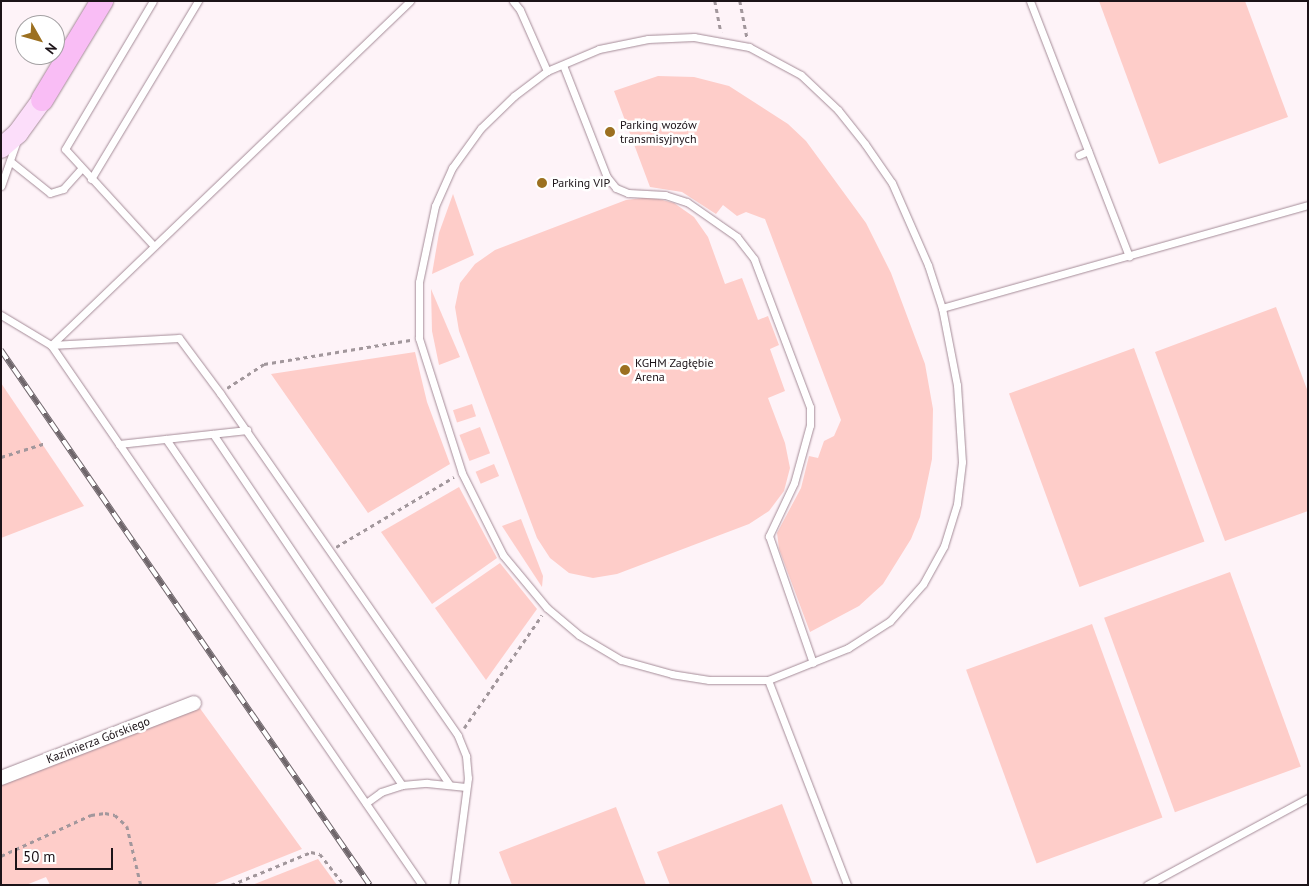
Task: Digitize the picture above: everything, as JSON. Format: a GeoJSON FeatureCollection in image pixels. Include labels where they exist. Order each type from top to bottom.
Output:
{"type":"FeatureCollection","features":[{"type":"Feature","properties":{"kind":"main road"},"geometry":{"type":"LineString","coordinates":[[80,34],[89,1]]}},
{"type":"Feature","properties":{"kind":"main road"},"geometry":{"type":"LineString","coordinates":[[42,100],[80,34],[102,1]]}},
{"type":"Feature","properties":{"kind":"street"},"geometry":{"type":"LineString","coordinates":[[6,154],[20,130],[42,100]]}},
{"type":"Feature","properties":{"kind":"street","name":"Kazimierza Górskiego"},"geometry":{"type":"LineString","coordinates":[[1,778],[194,702]]}},
{"type":"Feature","properties":{"kind":"lane"},"geometry":{"type":"LineString","coordinates":[[153,1],[65,148],[153,245]]}},
{"type":"Feature","properties":{"kind":"lane"},"geometry":{"type":"LineString","coordinates":[[91,178],[198,1]]}},
{"type":"Feature","properties":{"kind":"lane"},"geometry":{"type":"LineString","coordinates":[[51,345],[153,245],[410,1]]}},
{"type":"Feature","properties":{"kind":"lane"},"geometry":{"type":"LineString","coordinates":[[512,1],[520,10],[547,71]]}},
{"type":"Feature","properties":{"kind":"lane"},"geometry":{"type":"LineString","coordinates":[[1030,1],[1129,256]]}},
{"type":"Feature","properties":{"kind":"lane"},"geometry":{"type":"LineString","coordinates":[[694,37],[749,47],[801,75],[838,110],[866,144],[892,183],[928,265],[942,308],[957,385],[962,462],[957,504],[944,546],[923,584],[890,621],[848,648],[768,680],[709,680],[672,674],[621,660],[579,635],[547,608],[503,555],[462,473],[419,338],[419,282],[425,243],[435,206],[452,168],[481,128],[514,96],[547,71],[599,50],[648,39],[694,37]]}},
{"type":"Feature","properties":{"kind":"lane"},"geometry":{"type":"LineString","coordinates":[[563,65],[607,177],[616,188],[628,193],[665,195],[687,202],[737,237],[754,259],[810,407],[810,425],[794,483],[769,536],[813,663]]}},
{"type":"Feature","properties":{"kind":"lane"},"geometry":{"type":"LineString","coordinates":[[1079,155],[1088,151]]}},
{"type":"Feature","properties":{"kind":"lane"},"geometry":{"type":"LineString","coordinates":[[6,154],[50,193],[63,189],[82,168]]}},
{"type":"Feature","properties":{"kind":"lane"},"geometry":{"type":"LineString","coordinates":[[1,186],[6,154]]}},
{"type":"Feature","properties":{"kind":"lane"},"geometry":{"type":"LineString","coordinates":[[942,308],[1308,205]]}},
{"type":"Feature","properties":{"kind":"lane"},"geometry":{"type":"LineString","coordinates":[[1,315],[51,345],[422,885]]}},
{"type":"Feature","properties":{"kind":"lane"},"geometry":{"type":"LineString","coordinates":[[51,345],[179,338],[247,430],[458,736],[466,756],[466,787],[454,885]]}},
{"type":"Feature","properties":{"kind":"lane"},"geometry":{"type":"LineString","coordinates":[[119,444],[247,430]]}},
{"type":"Feature","properties":{"kind":"lane"},"geometry":{"type":"LineString","coordinates":[[213,434],[449,784]]}},
{"type":"Feature","properties":{"kind":"lane"},"geometry":{"type":"LineString","coordinates":[[166,439],[402,785]]}},
{"type":"Feature","properties":{"kind":"lane"},"geometry":{"type":"LineString","coordinates":[[768,680],[846,885]]}},
{"type":"Feature","properties":{"kind":"lane"},"geometry":{"type":"LineString","coordinates":[[366,803],[381,792],[402,785],[449,784],[466,787]]}},
{"type":"Feature","properties":{"kind":"lane"},"geometry":{"type":"LineString","coordinates":[[1147,885],[1308,798]]}},
{"type":"Feature","properties":{"kind":"path"},"geometry":{"type":"LineString","coordinates":[[715,1],[723,41]]}},
{"type":"Feature","properties":{"kind":"path"},"geometry":{"type":"LineString","coordinates":[[740,1],[749,47]]}},
{"type":"Feature","properties":{"kind":"path"},"geometry":{"type":"LineString","coordinates":[[220,393],[264,364],[419,338]]}},
{"type":"Feature","properties":{"kind":"path"},"geometry":{"type":"LineString","coordinates":[[1,458],[46,443]]}},
{"type":"Feature","properties":{"kind":"path"},"geometry":{"type":"LineString","coordinates":[[331,550],[462,473]]}},
{"type":"Feature","properties":{"kind":"path"},"geometry":{"type":"LineString","coordinates":[[458,736],[547,608]]}},
{"type":"Feature","properties":{"kind":"path"},"geometry":{"type":"LineString","coordinates":[[1,856],[91,815],[110,814],[122,820],[127,826],[141,885]]}},
{"type":"Feature","properties":{"kind":"path"},"geometry":{"type":"LineString","coordinates":[[230,885],[311,852],[320,854],[344,885]]}},
{"type":"Feature","properties":{"kind":"shaded area"},"geometry":{"type":"Polygon","coordinates":[[[1099,1],[1245,1],[1288,117],[1159,164],[1099,1]]]}},
{"type":"Feature","properties":{"kind":"shaded area"},"geometry":{"type":"Polygon","coordinates":[[[658,76],[694,77],[729,86],[788,124],[806,141],[866,223],[891,273],[925,364],[933,409],[932,459],[920,517],[911,539],[883,584],[859,606],[810,632],[779,549],[777,533],[801,488],[809,456],[818,458],[824,441],[834,436],[841,420],[765,219],[746,212],[737,216],[723,205],[716,214],[682,192],[650,187],[614,91],[658,76]]]}},
{"type":"Feature","properties":{"kind":"shaded area"},"geometry":{"type":"Polygon","coordinates":[[[453,194],[474,255],[432,274],[439,233],[453,194]]]}},
{"type":"Feature","properties":{"kind":"shaded area","name":"KGHM Zagłębie Arena"},"geometry":{"type":"Polygon","coordinates":[[[651,197],[674,203],[694,217],[708,237],[725,284],[742,278],[758,320],[768,316],[779,345],[770,349],[785,391],[768,398],[785,443],[790,468],[784,491],[769,511],[749,524],[617,574],[593,578],[569,573],[550,558],[537,538],[459,331],[455,307],[460,283],[475,264],[495,250],[626,200],[651,197]]]}},
{"type":"Feature","properties":{"kind":"shaded area"},"geometry":{"type":"Polygon","coordinates":[[[431,289],[460,357],[439,365],[432,331],[431,289]]]}},
{"type":"Feature","properties":{"kind":"shaded area"},"geometry":{"type":"Polygon","coordinates":[[[1276,307],[1308,392],[1308,511],[1225,541],[1155,352],[1276,307]]]}},
{"type":"Feature","properties":{"kind":"shaded area"},"geometry":{"type":"Polygon","coordinates":[[[1134,348],[1204,542],[1079,587],[1009,393],[1134,348]]]}},
{"type":"Feature","properties":{"kind":"shaded area"},"geometry":{"type":"Polygon","coordinates":[[[415,352],[427,402],[450,464],[368,513],[271,374],[415,352]]]}},
{"type":"Feature","properties":{"kind":"shaded area"},"geometry":{"type":"Polygon","coordinates":[[[1,383],[84,506],[1,538],[1,383]]]}},
{"type":"Feature","properties":{"kind":"shaded area"},"geometry":{"type":"Polygon","coordinates":[[[472,404],[476,416],[457,423],[453,410],[472,404]]]}},
{"type":"Feature","properties":{"kind":"shaded area"},"geometry":{"type":"Polygon","coordinates":[[[480,427],[490,453],[469,461],[459,435],[480,427]]]}},
{"type":"Feature","properties":{"kind":"shaded area"},"geometry":{"type":"Polygon","coordinates":[[[494,464],[499,476],[481,484],[476,472],[494,464]]]}},
{"type":"Feature","properties":{"kind":"shaded area"},"geometry":{"type":"Polygon","coordinates":[[[459,487],[497,558],[432,604],[381,532],[459,487]]]}},
{"type":"Feature","properties":{"kind":"shaded area"},"geometry":{"type":"Polygon","coordinates":[[[521,519],[543,576],[542,587],[502,526],[521,519]]]}},
{"type":"Feature","properties":{"kind":"shaded area"},"geometry":{"type":"Polygon","coordinates":[[[500,563],[537,609],[486,680],[435,608],[500,563]]]}},
{"type":"Feature","properties":{"kind":"shaded area"},"geometry":{"type":"Polygon","coordinates":[[[1230,572],[1301,767],[1175,812],[1104,618],[1230,572]]]}},
{"type":"Feature","properties":{"kind":"shaded area"},"geometry":{"type":"Polygon","coordinates":[[[1092,624],[1162,818],[1037,863],[966,670],[1092,624]]]}},
{"type":"Feature","properties":{"kind":"shaded area"},"geometry":{"type":"Polygon","coordinates":[[[199,707],[302,849],[212,885],[50,885],[46,877],[26,885],[1,885],[1,785],[199,707]]]}},
{"type":"Feature","properties":{"kind":"shaded area"},"geometry":{"type":"Polygon","coordinates":[[[782,804],[813,885],[670,885],[657,852],[782,804]]]}},
{"type":"Feature","properties":{"kind":"shaded area"},"geometry":{"type":"Polygon","coordinates":[[[616,807],[646,885],[512,885],[499,852],[616,807]]]}},
{"type":"Feature","properties":{"kind":"shaded area"},"geometry":{"type":"Polygon","coordinates":[[[318,859],[337,885],[252,885],[318,859]]]}},
{"type":"Feature","properties":{"kind":"railway"},"geometry":{"type":"LineString","coordinates":[[1,350],[370,885]]}},
{"type":"Feature","properties":{"kind":"place","name":"Parking wozów transmisyjnych"},"geometry":{"type":"Point","coordinates":[610,132]}},
{"type":"Feature","properties":{"kind":"place","name":"Parking VIP"},"geometry":{"type":"Point","coordinates":[542,183]}},
{"type":"Feature","properties":{"kind":"place","name":"KGHM Zagłębie Arena"},"geometry":{"type":"Point","coordinates":[625,370]}}]}
